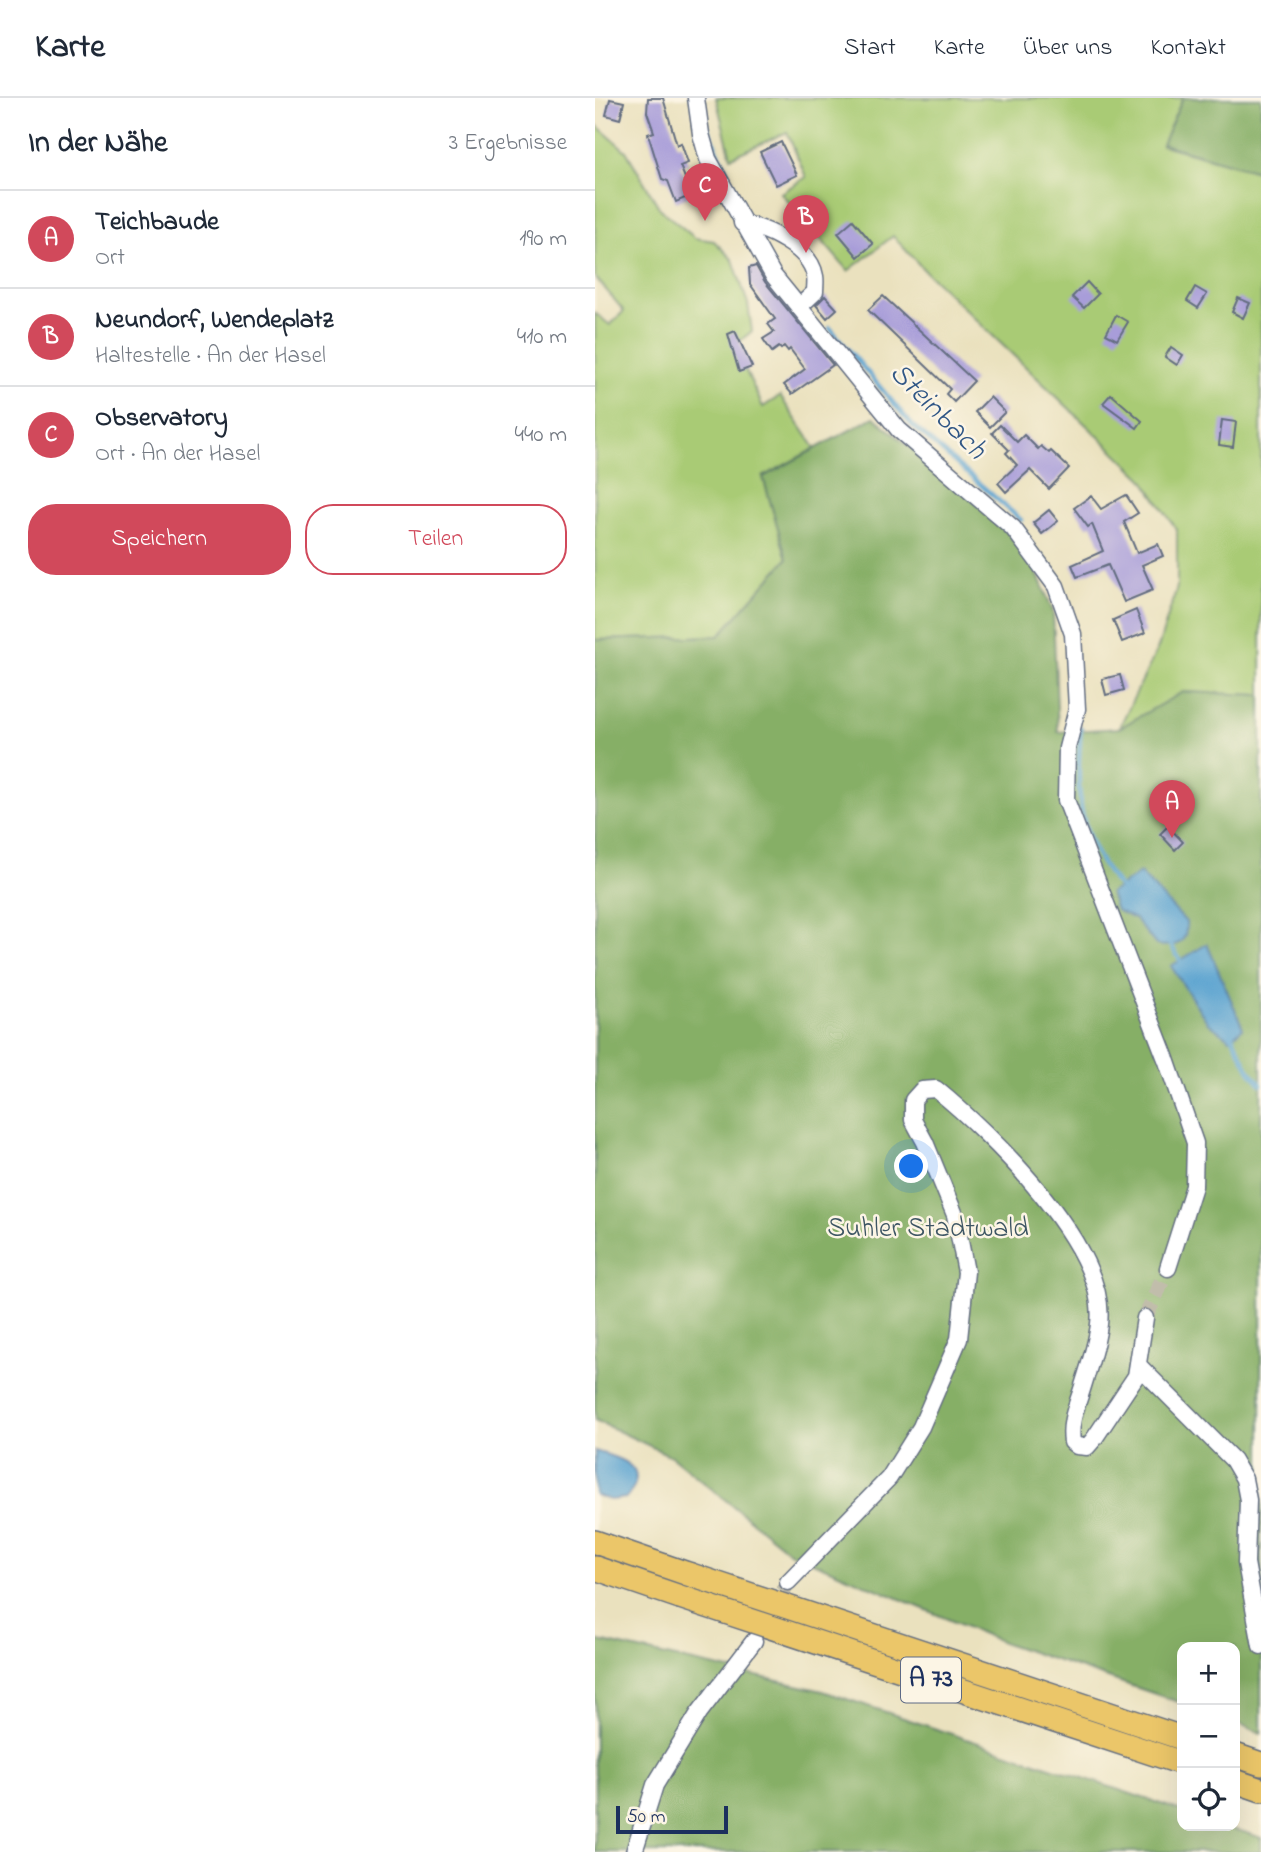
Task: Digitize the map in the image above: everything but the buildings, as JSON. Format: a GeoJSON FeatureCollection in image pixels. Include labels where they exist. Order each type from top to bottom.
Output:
{"type":"FeatureCollection","features":[{"type":"Feature","properties":{"kind":"highway","name":"A 73"},"geometry":{"type":"LineString","coordinates":[[595,1542],[1177,1736]]}},
{"type":"Feature","properties":{"kind":"highway","name":"A 73"},"geometry":{"type":"LineString","coordinates":[[595,1568],[1177,1761]]}},
{"type":"Feature","properties":{"kind":"highway"},"geometry":{"type":"LineString","coordinates":[[1240,1757],[1261,1764]]}},
{"type":"Feature","properties":{"kind":"highway"},"geometry":{"type":"LineString","coordinates":[[1240,1783],[1261,1790]]}},
{"type":"Feature","properties":{"kind":"street"},"geometry":{"type":"LineString","coordinates":[[696,98],[708,159],[773,275],[899,430],[1013,528],[1056,586],[1073,634],[1077,709],[1067,748],[1066,800],[1166,1059],[1195,1143],[1194,1186],[1168,1268]]}},
{"type":"Feature","properties":{"kind":"street"},"geometry":{"type":"LineString","coordinates":[[742,223],[762,228],[791,244],[811,264],[816,276],[815,292],[799,307]]}},
{"type":"Feature","properties":{"kind":"street"},"geometry":{"type":"LineString","coordinates":[[788,1582],[889,1478],[921,1427],[958,1339],[966,1272],[955,1215],[913,1120],[913,1100],[922,1090],[936,1089],[996,1143],[1051,1207],[1088,1268],[1098,1294],[1100,1322],[1071,1421],[1072,1442],[1077,1446],[1087,1447],[1094,1439],[1136,1376],[1145,1318]]}},
{"type":"Feature","properties":{"kind":"street"},"geometry":{"type":"LineString","coordinates":[[1138,1365],[1233,1460],[1244,1479],[1248,1500],[1247,1563],[1261,1646]]}},
{"type":"Feature","properties":{"kind":"street"},"geometry":{"type":"LineString","coordinates":[[634,1852],[655,1785],[699,1713],[754,1641]]}},
{"type":"Feature","properties":{"kind":"green space"},"geometry":{"type":"Polygon","coordinates":[[[716,98],[1183,98],[1162,145],[1261,172],[1261,695],[1183,692],[1119,728],[1158,648],[1177,587],[1177,530],[1143,479],[926,272],[893,236],[848,271],[781,193],[806,177],[787,132],[731,157],[716,98]]]}},
{"type":"Feature","properties":{"kind":"green space"},"geometry":{"type":"Polygon","coordinates":[[[1183,98],[1261,98],[1261,172],[1162,144],[1183,98]]]}},
{"type":"Feature","properties":{"kind":"green space"},"geometry":{"type":"Polygon","coordinates":[[[595,124],[626,151],[660,209],[695,238],[714,241],[733,260],[748,304],[752,331],[734,346],[763,407],[780,396],[815,448],[763,477],[787,559],[719,636],[595,640],[595,313],[610,325],[624,311],[595,277],[595,124]]]}},
{"type":"Feature","properties":{"kind":"green space","name":"Suhler Stadtwald"},"geometry":{"type":"Polygon","coordinates":[[[874,417],[998,521],[1035,568],[1053,611],[1058,732],[1119,728],[1183,692],[1261,695],[1261,1733],[1240,1724],[1240,1642],[1177,1642],[1177,1701],[1002,1642],[791,1553],[671,1456],[595,1420],[595,640],[719,636],[787,559],[763,477],[874,417]]]}},
{"type":"Feature","properties":{"kind":"green space"},"geometry":{"type":"Polygon","coordinates":[[[595,1640],[823,1691],[1177,1809],[1177,1831],[1240,1831],[1261,1838],[1261,1852],[595,1852],[595,1640]]]}},
{"type":"Feature","properties":{"kind":"water"},"geometry":{"type":"Polygon","coordinates":[[[1140,873],[1186,922],[1185,935],[1179,943],[1169,946],[1156,945],[1135,919],[1116,910],[1110,893],[1140,873]]]}},
{"type":"Feature","properties":{"kind":"water"},"geometry":{"type":"Polygon","coordinates":[[[1207,944],[1243,1028],[1230,1039],[1208,1023],[1171,966],[1207,944]]]}},
{"type":"Feature","properties":{"kind":"water"},"geometry":{"type":"Polygon","coordinates":[[[595,1451],[622,1461],[634,1471],[636,1479],[626,1498],[610,1500],[595,1495],[595,1451]]]}},
{"type":"Feature","properties":{"kind":"waterway","name":"Steinbach"},"geometry":{"type":"LineString","coordinates":[[707,126],[735,192]]}},
{"type":"Feature","properties":{"kind":"waterway","name":"Steinbach"},"geometry":{"type":"LineString","coordinates":[[830,328],[912,425],[1021,520]]}},
{"type":"Feature","properties":{"kind":"waterway","name":"Steinbach"},"geometry":{"type":"LineString","coordinates":[[1081,728],[1079,794],[1082,814],[1096,852],[1122,890]]}},
{"type":"Feature","properties":{"kind":"waterway"},"geometry":{"type":"LineString","coordinates":[[1170,944],[1182,963]]}},
{"type":"Feature","properties":{"kind":"waterway","name":"Steinbach"},"geometry":{"type":"LineString","coordinates":[[1231,1034],[1250,1071],[1261,1084]]}},
{"type":"Feature","properties":{"kind":"tunnel"},"geometry":{"type":"LineString","coordinates":[[1145,1318],[1168,1268]]}},
{"type":"Feature","properties":{"kind":"tunnel"},"geometry":{"type":"LineString","coordinates":[[759,1633],[788,1582]]}},
{"type":"Feature","properties":{"kind":"place","name":"Observatory"},"geometry":{"type":"Point","coordinates":[705,221]}},
{"type":"Feature","properties":{"kind":"place","name":"Neundorf, Wendeplatz"},"geometry":{"type":"Point","coordinates":[806,253]}},
{"type":"Feature","properties":{"kind":"place","name":"Teichbaude"},"geometry":{"type":"Point","coordinates":[1172,838]}}]}
